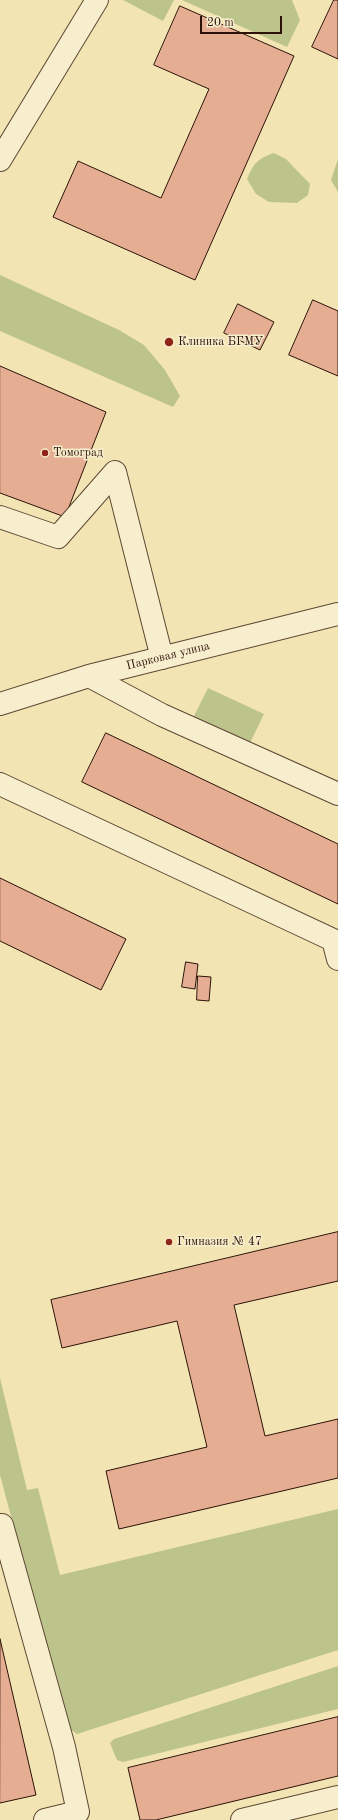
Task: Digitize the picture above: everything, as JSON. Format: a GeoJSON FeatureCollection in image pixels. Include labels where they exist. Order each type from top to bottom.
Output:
{"type":"FeatureCollection","features":[{"type":"Feature","properties":{"kind":"street"},"geometry":{"type":"LineString","coordinates":[[0,160],[97,0]]}},
{"type":"Feature","properties":{"kind":"street"},"geometry":{"type":"LineString","coordinates":[[0,516],[58,537],[116,472],[162,658]]}},
{"type":"Feature","properties":{"kind":"street","name":"Парковая улица"},"geometry":{"type":"LineString","coordinates":[[0,704],[89,676],[338,614]]}},
{"type":"Feature","properties":{"kind":"street"},"geometry":{"type":"LineString","coordinates":[[89,676],[162,715],[338,794]]}},
{"type":"Feature","properties":{"kind":"street"},"geometry":{"type":"LineString","coordinates":[[0,784],[333,940],[338,959]]}},
{"type":"Feature","properties":{"kind":"street"},"geometry":{"type":"LineString","coordinates":[[0,1526],[2,1525],[64,1747],[78,1812],[45,1820]]}},
{"type":"Feature","properties":{"kind":"street"},"geometry":{"type":"LineString","coordinates":[[242,1820],[338,1797]]}},
{"type":"Feature","properties":{"kind":"green space"},"geometry":{"type":"Polygon","coordinates":[[[123,0],[174,0],[163,21],[123,0]]]}},
{"type":"Feature","properties":{"kind":"green space"},"geometry":{"type":"Polygon","coordinates":[[[182,0],[292,0],[300,20],[287,47],[182,0]]]}},
{"type":"Feature","properties":{"kind":"green space"},"geometry":{"type":"Polygon","coordinates":[[[274,153],[286,159],[310,184],[308,195],[297,203],[269,202],[256,194],[247,179],[257,162],[274,153]]]}},
{"type":"Feature","properties":{"kind":"green space"},"geometry":{"type":"Polygon","coordinates":[[[338,159],[338,192],[331,180],[338,159]]]}},
{"type":"Feature","properties":{"kind":"green space"},"geometry":{"type":"Polygon","coordinates":[[[0,275],[119,330],[144,345],[165,370],[180,396],[173,407],[0,331],[0,275]]]}},
{"type":"Feature","properties":{"kind":"green space"},"geometry":{"type":"Polygon","coordinates":[[[208,688],[264,714],[249,745],[193,718],[208,688]]]}},
{"type":"Feature","properties":{"kind":"green space"},"geometry":{"type":"Polygon","coordinates":[[[0,1378],[27,1490],[38,1488],[60,1575],[338,1509],[338,1650],[77,1734],[67,1727],[0,1475],[0,1378]]]}},
{"type":"Feature","properties":{"kind":"green space"},"geometry":{"type":"Polygon","coordinates":[[[338,1666],[338,1709],[123,1762],[117,1760],[110,1743],[114,1739],[338,1666]]]}},
{"type":"Feature","properties":{"kind":"building"},"geometry":{"type":"Polygon","coordinates":[[[334,0],[338,0],[338,59],[312,47],[334,0]]]}},
{"type":"Feature","properties":{"kind":"building"},"geometry":{"type":"Polygon","coordinates":[[[180,6],[294,56],[195,280],[53,217],[78,161],[161,198],[209,89],[154,65],[180,6]]]}},
{"type":"Feature","properties":{"kind":"building"},"geometry":{"type":"Polygon","coordinates":[[[313,300],[338,311],[338,376],[289,355],[313,300]]]}},
{"type":"Feature","properties":{"kind":"building"},"geometry":{"type":"Polygon","coordinates":[[[238,304],[274,322],[260,350],[224,333],[238,304]]]}},
{"type":"Feature","properties":{"kind":"building","name":"Томоград"},"geometry":{"type":"Polygon","coordinates":[[[0,366],[106,412],[65,517],[0,493],[0,366]]]}},
{"type":"Feature","properties":{"kind":"building"},"geometry":{"type":"Polygon","coordinates":[[[106,733],[338,844],[338,904],[82,782],[106,733]]]}},
{"type":"Feature","properties":{"kind":"building"},"geometry":{"type":"Polygon","coordinates":[[[0,878],[126,939],[101,990],[0,941],[0,878]]]}},
{"type":"Feature","properties":{"kind":"building"},"geometry":{"type":"Polygon","coordinates":[[[186,962],[198,964],[195,989],[182,987],[186,962]]]}},
{"type":"Feature","properties":{"kind":"building"},"geometry":{"type":"Polygon","coordinates":[[[198,976],[211,977],[209,1001],[197,1000],[198,976]]]}},
{"type":"Feature","properties":{"kind":"building"},"geometry":{"type":"Polygon","coordinates":[[[338,1232],[338,1281],[234,1305],[265,1436],[338,1419],[338,1478],[119,1529],[106,1471],[207,1447],[177,1321],[62,1348],[51,1300],[338,1232]]]}},
{"type":"Feature","properties":{"kind":"building"},"geometry":{"type":"Polygon","coordinates":[[[0,1639],[36,1795],[0,1803],[0,1639]]]}},
{"type":"Feature","properties":{"kind":"building"},"geometry":{"type":"Polygon","coordinates":[[[338,1717],[338,1776],[156,1820],[140,1820],[128,1768],[338,1717]]]}},
{"type":"Feature","properties":{"kind":"place","name":"Клиника БГМУ"},"geometry":{"type":"Point","coordinates":[169,342]}},
{"type":"Feature","properties":{"kind":"place","name":"Томоград"},"geometry":{"type":"Point","coordinates":[45,453]}},
{"type":"Feature","properties":{"kind":"place","name":"Гимназия № 47"},"geometry":{"type":"Point","coordinates":[169,1242]}}]}
